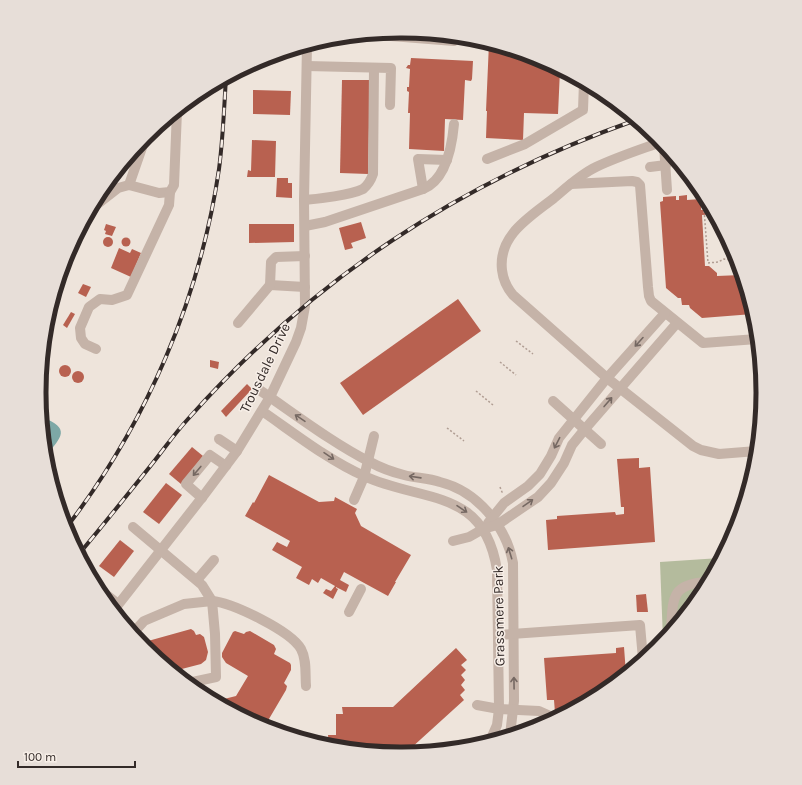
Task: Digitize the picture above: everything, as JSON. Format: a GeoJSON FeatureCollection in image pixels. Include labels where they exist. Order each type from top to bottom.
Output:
{"type":"FeatureCollection","features":[{"type":"Feature","properties":{"kind":"street","name":"Trousdale Drive"},"geometry":{"type":"LineString","coordinates":[[118,605],[237,451],[270,397],[301,328],[305,315],[304,200],[307,51]]}},
{"type":"Feature","properties":{"kind":"street"},"geometry":{"type":"LineString","coordinates":[[307,66],[391,68],[390,105]]}},
{"type":"Feature","properties":{"kind":"street"},"geometry":{"type":"LineString","coordinates":[[304,200],[323,198],[358,190],[364,188],[371,180],[373,174],[374,68]]}},
{"type":"Feature","properties":{"kind":"street"},"geometry":{"type":"LineString","coordinates":[[487,159],[525,144],[583,110],[584,89]]}},
{"type":"Feature","properties":{"kind":"street"},"geometry":{"type":"LineString","coordinates":[[96,349],[85,344],[81,338],[80,328],[89,308],[100,299],[112,300],[127,295],[169,205],[170,192],[174,185],[178,117]]}},
{"type":"Feature","properties":{"kind":"street"},"geometry":{"type":"LineString","coordinates":[[305,226],[325,222],[423,189],[435,182],[447,160],[452,143],[454,124]]}},
{"type":"Feature","properties":{"kind":"street"},"geometry":{"type":"LineString","coordinates":[[654,144],[594,168],[571,184],[514,231],[507,241],[502,258],[503,276],[513,294],[607,378],[634,398],[686,442],[710,453],[719,454],[750,452]]}},
{"type":"Feature","properties":{"kind":"street"},"geometry":{"type":"LineString","coordinates":[[129,185],[140,152]]}},
{"type":"Feature","properties":{"kind":"street"},"geometry":{"type":"LineString","coordinates":[[665,156],[667,190]]}},
{"type":"Feature","properties":{"kind":"street"},"geometry":{"type":"LineString","coordinates":[[423,189],[418,159],[447,160]]}},
{"type":"Feature","properties":{"kind":"street"},"geometry":{"type":"LineString","coordinates":[[650,167],[666,166]]}},
{"type":"Feature","properties":{"kind":"street"},"geometry":{"type":"LineString","coordinates":[[571,184],[637,182],[640,185],[649,296],[651,301],[703,343],[751,339]]}},
{"type":"Feature","properties":{"kind":"street"},"geometry":{"type":"LineString","coordinates":[[104,199],[118,188],[129,185],[159,193],[170,192]]}},
{"type":"Feature","properties":{"kind":"street"},"geometry":{"type":"LineString","coordinates":[[238,323],[270,285],[273,258],[305,256]]}},
{"type":"Feature","properties":{"kind":"street"},"geometry":{"type":"LineString","coordinates":[[270,285],[305,287]]}},
{"type":"Feature","properties":{"kind":"street"},"geometry":{"type":"LineString","coordinates":[[495,521],[504,503],[528,486],[540,474],[551,456],[559,438],[607,378],[665,313]]}},
{"type":"Feature","properties":{"kind":"street"},"geometry":{"type":"LineString","coordinates":[[453,541],[469,537],[538,497],[551,483],[564,463],[572,445],[678,323]]}},
{"type":"Feature","properties":{"kind":"street","name":"Grassmere Park"},"geometry":{"type":"LineString","coordinates":[[258,390],[339,444],[385,470],[405,476],[429,479],[453,486],[482,506],[495,521],[504,535],[511,555],[512,563],[514,710],[511,729]]}},
{"type":"Feature","properties":{"kind":"street"},"geometry":{"type":"LineString","coordinates":[[554,401],[601,444]]}},
{"type":"Feature","properties":{"kind":"street","name":"Grassmere Park"},"geometry":{"type":"LineString","coordinates":[[262,411],[334,460],[364,476],[388,486],[430,495],[445,500],[462,508],[483,529],[489,539],[497,570],[499,709],[497,725],[493,735]]}},
{"type":"Feature","properties":{"kind":"street"},"geometry":{"type":"LineString","coordinates":[[354,500],[364,476],[374,436]]}},
{"type":"Feature","properties":{"kind":"street"},"geometry":{"type":"LineString","coordinates":[[219,439],[237,451]]}},
{"type":"Feature","properties":{"kind":"street"},"geometry":{"type":"LineString","coordinates":[[202,498],[186,484],[210,455],[226,466]]}},
{"type":"Feature","properties":{"kind":"street"},"geometry":{"type":"LineString","coordinates":[[133,527],[197,580],[206,589],[212,601],[216,677],[197,682]]}},
{"type":"Feature","properties":{"kind":"street"},"geometry":{"type":"LineString","coordinates":[[197,580],[214,560]]}},
{"type":"Feature","properties":{"kind":"street"},"geometry":{"type":"LineString","coordinates":[[672,621],[673,606],[677,593],[687,585],[700,583]]}},
{"type":"Feature","properties":{"kind":"street"},"geometry":{"type":"LineString","coordinates":[[349,612],[361,589]]}},
{"type":"Feature","properties":{"kind":"street"},"geometry":{"type":"LineString","coordinates":[[137,629],[144,621],[184,604],[212,601],[231,605],[280,630],[291,637],[298,644],[303,656],[306,686]]}},
{"type":"Feature","properties":{"kind":"street"},"geometry":{"type":"LineString","coordinates":[[498,635],[640,625],[642,652]]}},
{"type":"Feature","properties":{"kind":"street"},"geometry":{"type":"LineString","coordinates":[[477,705],[499,709],[541,711],[548,715]]}},
{"type":"Feature","properties":{"kind":"path"},"geometry":{"type":"LineString","coordinates":[[704,209],[708,263],[724,259],[730,260]]}},
{"type":"Feature","properties":{"kind":"path"},"geometry":{"type":"LineString","coordinates":[[516,341],[533,354]]}},
{"type":"Feature","properties":{"kind":"path"},"geometry":{"type":"LineString","coordinates":[[500,362],[516,375]]}},
{"type":"Feature","properties":{"kind":"path"},"geometry":{"type":"LineString","coordinates":[[476,391],[493,405]]}},
{"type":"Feature","properties":{"kind":"path"},"geometry":{"type":"LineString","coordinates":[[447,428],[464,441]]}},
{"type":"Feature","properties":{"kind":"green space"},"geometry":{"type":"Polygon","coordinates":[[[714,558],[696,589],[663,632],[660,562],[714,558]]]}},
{"type":"Feature","properties":{"kind":"water"},"geometry":{"type":"Polygon","coordinates":[[[47,419],[57,425],[60,429],[61,434],[51,449],[47,419]]]}},
{"type":"Feature","properties":{"kind":"building"},"geometry":{"type":"Polygon","coordinates":[[[489,49],[537,65],[560,76],[558,114],[524,113],[523,140],[486,138],[489,49]]]}},
{"type":"Feature","properties":{"kind":"building"},"geometry":{"type":"Polygon","coordinates":[[[411,58],[473,61],[472,79],[471,81],[465,80],[463,120],[445,119],[444,151],[409,149],[410,113],[408,113],[409,92],[407,91],[407,87],[409,87],[410,69],[406,68],[410,65],[411,58]]]}},
{"type":"Feature","properties":{"kind":"building"},"geometry":{"type":"Polygon","coordinates":[[[342,80],[370,80],[368,174],[340,173],[342,80]]]}},
{"type":"Feature","properties":{"kind":"building"},"geometry":{"type":"Polygon","coordinates":[[[253,90],[291,91],[290,115],[253,114],[253,90]]]}},
{"type":"Feature","properties":{"kind":"building"},"geometry":{"type":"Polygon","coordinates":[[[252,140],[276,141],[275,177],[247,177],[248,170],[251,171],[252,140]]]}},
{"type":"Feature","properties":{"kind":"building"},"geometry":{"type":"Polygon","coordinates":[[[277,178],[288,178],[288,183],[292,183],[292,198],[276,197],[277,178]]]}},
{"type":"Feature","properties":{"kind":"building"},"geometry":{"type":"Polygon","coordinates":[[[687,195],[687,200],[698,199],[701,204],[701,210],[705,210],[708,215],[702,215],[705,266],[709,266],[717,273],[717,276],[736,275],[747,314],[702,318],[690,308],[689,305],[682,305],[681,298],[678,298],[666,288],[660,202],[663,201],[663,197],[676,196],[676,200],[679,200],[679,196],[687,195]]]}},
{"type":"Feature","properties":{"kind":"building"},"geometry":{"type":"Polygon","coordinates":[[[361,222],[366,238],[351,243],[353,248],[345,250],[339,228],[361,222]]]}},
{"type":"Feature","properties":{"kind":"building"},"geometry":{"type":"Polygon","coordinates":[[[106,224],[116,227],[112,236],[105,234],[106,231],[104,230],[106,224]]]}},
{"type":"Feature","properties":{"kind":"building"},"geometry":{"type":"Polygon","coordinates":[[[249,224],[294,224],[294,242],[249,243],[249,224]]]}},
{"type":"Feature","properties":{"kind":"building"},"geometry":{"type":"Polygon","coordinates":[[[106,237],[110,237],[112,238],[112,246],[106,247],[103,244],[103,240],[106,237]]]}},
{"type":"Feature","properties":{"kind":"building"},"geometry":{"type":"Polygon","coordinates":[[[124,238],[128,238],[130,242],[128,246],[124,246],[122,244],[122,240],[124,238]]]}},
{"type":"Feature","properties":{"kind":"building"},"geometry":{"type":"Polygon","coordinates":[[[119,248],[130,253],[132,249],[141,253],[131,277],[111,268],[119,248]]]}},
{"type":"Feature","properties":{"kind":"building"},"geometry":{"type":"Polygon","coordinates":[[[83,284],[91,287],[86,297],[78,293],[83,284]]]}},
{"type":"Feature","properties":{"kind":"building"},"geometry":{"type":"Polygon","coordinates":[[[458,299],[481,331],[363,415],[340,383],[458,299]]]}},
{"type":"Feature","properties":{"kind":"building"},"geometry":{"type":"Polygon","coordinates":[[[71,312],[75,314],[67,328],[63,325],[71,312]]]}},
{"type":"Feature","properties":{"kind":"building"},"geometry":{"type":"Polygon","coordinates":[[[210,360],[219,362],[218,369],[210,367],[210,360]]]}},
{"type":"Feature","properties":{"kind":"building"},"geometry":{"type":"Polygon","coordinates":[[[65,365],[69,367],[71,371],[69,375],[65,377],[61,375],[59,371],[61,367],[65,365]]]}},
{"type":"Feature","properties":{"kind":"building"},"geometry":{"type":"Polygon","coordinates":[[[78,371],[82,373],[84,377],[82,381],[78,383],[74,381],[72,377],[74,373],[78,371]]]}},
{"type":"Feature","properties":{"kind":"building"},"geometry":{"type":"Polygon","coordinates":[[[247,384],[252,389],[226,417],[221,411],[247,384]]]}},
{"type":"Feature","properties":{"kind":"building"},"geometry":{"type":"Polygon","coordinates":[[[192,447],[203,456],[181,484],[169,474],[192,447]]]}},
{"type":"Feature","properties":{"kind":"building"},"geometry":{"type":"Polygon","coordinates":[[[639,458],[639,468],[650,467],[655,542],[548,550],[546,520],[557,519],[557,516],[615,512],[616,515],[624,514],[624,507],[621,507],[617,459],[639,458]]]}},
{"type":"Feature","properties":{"kind":"building"},"geometry":{"type":"Polygon","coordinates":[[[269,475],[319,502],[334,501],[335,497],[357,509],[355,513],[361,526],[411,555],[388,596],[344,572],[340,580],[349,585],[346,592],[336,587],[338,589],[333,599],[323,593],[326,589],[331,591],[335,586],[321,578],[318,583],[312,579],[309,585],[296,578],[302,567],[272,550],[277,542],[287,547],[290,541],[245,516],[269,475]]]}},
{"type":"Feature","properties":{"kind":"building"},"geometry":{"type":"Polygon","coordinates":[[[166,483],[182,495],[159,524],[143,512],[166,483]]]}},
{"type":"Feature","properties":{"kind":"building"},"geometry":{"type":"Polygon","coordinates":[[[120,540],[134,551],[114,577],[99,566],[120,540]]]}},
{"type":"Feature","properties":{"kind":"building"},"geometry":{"type":"Polygon","coordinates":[[[646,594],[648,612],[637,612],[636,595],[646,594]]]}},
{"type":"Feature","properties":{"kind":"building"},"geometry":{"type":"Polygon","coordinates":[[[191,629],[196,635],[200,634],[204,637],[208,652],[206,660],[201,664],[180,670],[148,641],[191,629]]]}},
{"type":"Feature","properties":{"kind":"building"},"geometry":{"type":"Polygon","coordinates":[[[235,631],[244,634],[250,631],[274,645],[276,649],[274,654],[291,665],[291,670],[284,683],[287,686],[286,690],[268,721],[223,699],[236,696],[248,676],[226,663],[222,657],[222,653],[233,632],[235,631]]]}},
{"type":"Feature","properties":{"kind":"building"},"geometry":{"type":"Polygon","coordinates":[[[624,647],[625,667],[578,700],[555,711],[554,700],[547,700],[544,658],[616,653],[616,648],[624,647]]]}},
{"type":"Feature","properties":{"kind":"building"},"geometry":{"type":"Polygon","coordinates":[[[456,648],[467,660],[461,665],[466,670],[461,675],[465,680],[461,685],[465,690],[460,695],[464,700],[413,746],[378,746],[328,739],[328,735],[336,735],[336,714],[343,714],[342,707],[393,707],[456,648]]]}},
{"type":"Feature","properties":{"kind":"railway"},"geometry":{"type":"LineString","coordinates":[[71,522],[95,488],[145,403],[183,312],[198,265],[210,217],[219,169],[226,84]]}},
{"type":"Feature","properties":{"kind":"railway"},"geometry":{"type":"LineString","coordinates":[[83,549],[188,419],[236,368],[286,322],[338,279],[392,240],[449,205],[509,173],[571,145],[630,122]]}}]}
